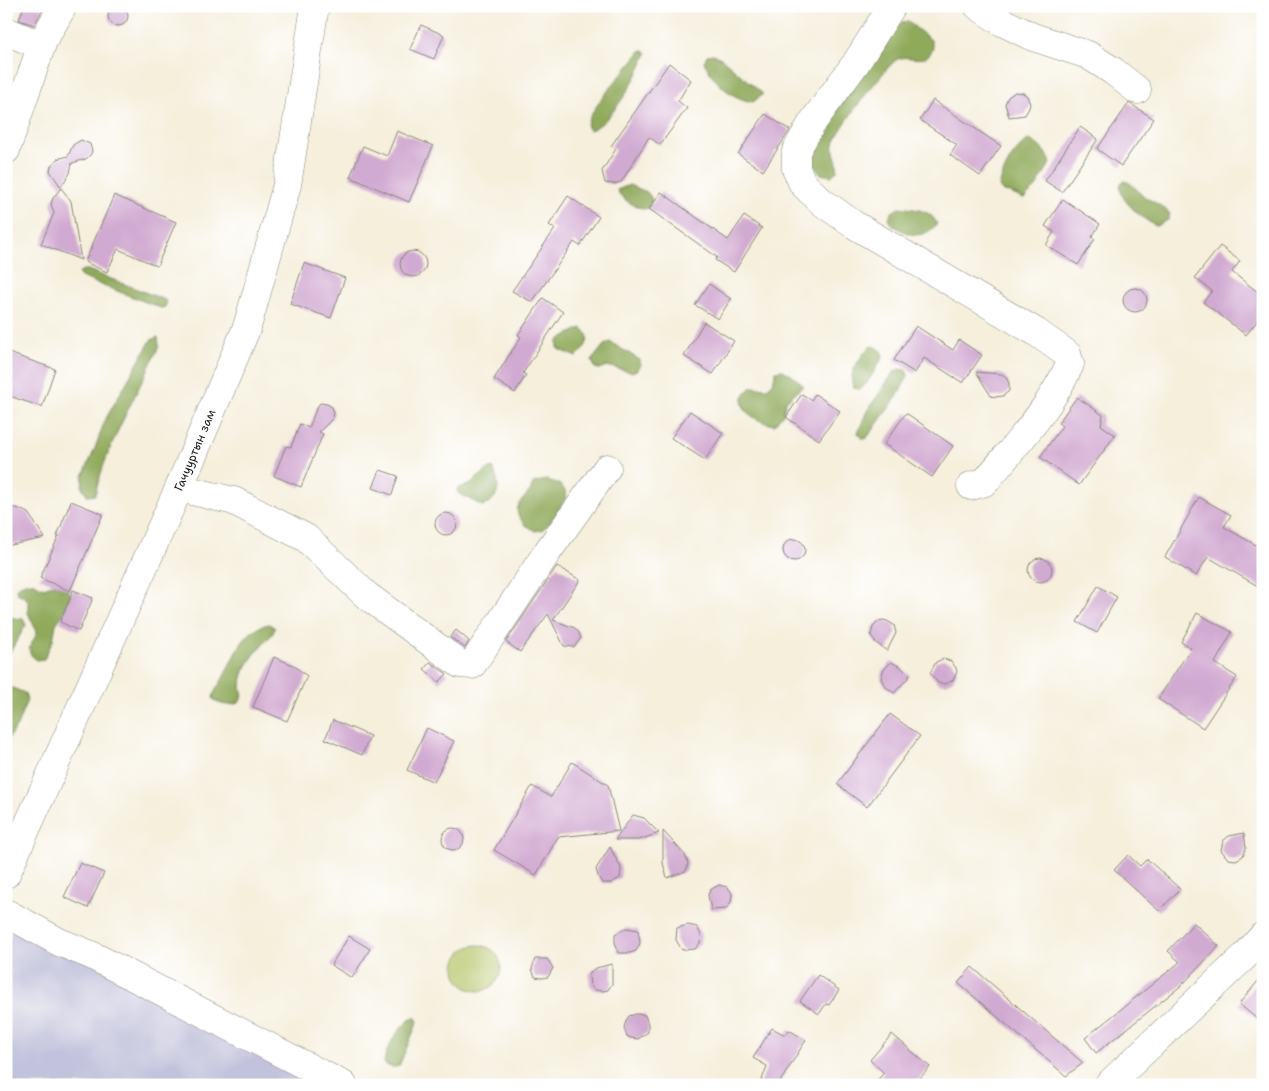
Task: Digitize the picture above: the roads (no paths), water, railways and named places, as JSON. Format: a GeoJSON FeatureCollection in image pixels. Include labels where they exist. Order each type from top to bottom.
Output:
{"type":"FeatureCollection","features":[{"type":"Feature","properties":{"kind":"street"},"geometry":{"type":"LineString","coordinates":[[6,150],[43,42],[63,6]]}},
{"type":"Feature","properties":{"kind":"street","name":"Гачууртын зам"},"geometry":{"type":"LineString","coordinates":[[6,874],[179,488],[247,327],[285,195],[315,6]]}},
{"type":"Feature","properties":{"kind":"street"},"geometry":{"type":"LineString","coordinates":[[892,6],[856,63],[812,123],[796,151],[796,169],[803,184],[822,202],[853,224],[1036,332],[1067,354],[1070,364],[1060,386],[1042,413],[985,482],[971,486]]}},
{"type":"Feature","properties":{"kind":"street"},"geometry":{"type":"LineString","coordinates":[[978,6],[1002,22],[1032,38],[1088,55],[1113,71],[1137,90]]}},
{"type":"Feature","properties":{"kind":"street"},"geometry":{"type":"LineString","coordinates":[[6,31],[30,41],[43,42]]}},
{"type":"Feature","properties":{"kind":"street"},"geometry":{"type":"LineString","coordinates":[[179,488],[234,502],[306,538],[366,595],[460,664],[472,665],[607,468]]}},
{"type":"Feature","properties":{"kind":"street"},"geometry":{"type":"LineString","coordinates":[[6,913],[59,942],[90,955],[343,1085]]}},
{"type":"Feature","properties":{"kind":"street"},"geometry":{"type":"LineString","coordinates":[[1108,1085],[1246,955],[1263,936]]}}]}
